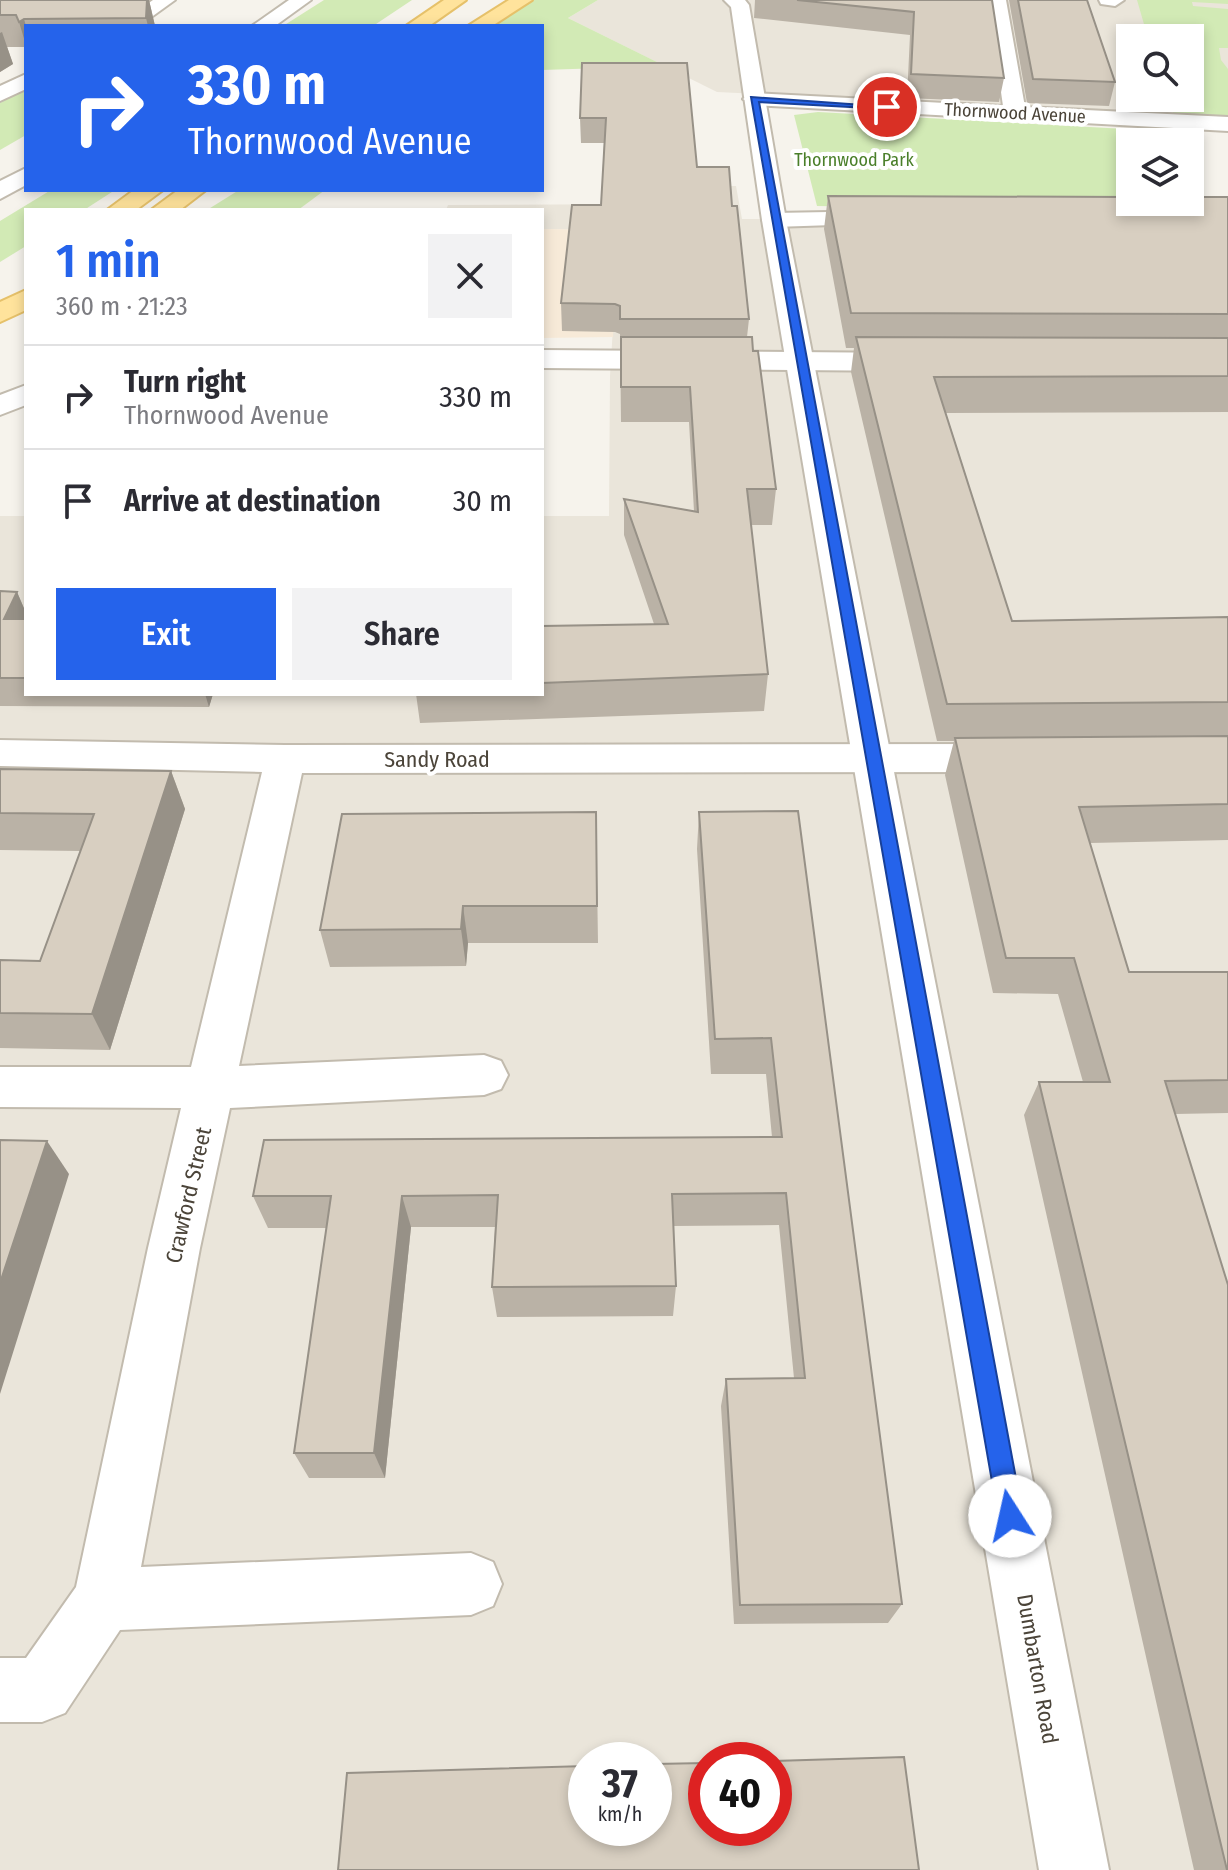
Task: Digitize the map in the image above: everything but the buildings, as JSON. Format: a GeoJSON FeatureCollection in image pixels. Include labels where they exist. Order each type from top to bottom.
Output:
{"type":"FeatureCollection","features":[{"type":"Feature","properties":{"kind":"main road"},"geometry":{"type":"LineString","coordinates":[[409,23],[433,0]]}},
{"type":"Feature","properties":{"kind":"main road"},"geometry":{"type":"LineString","coordinates":[[409,23],[457,0]]}},
{"type":"Feature","properties":{"kind":"main road"},"geometry":{"type":"LineString","coordinates":[[456,24],[493,0]]}},
{"type":"Feature","properties":{"kind":"main road"},"geometry":{"type":"LineString","coordinates":[[481,24],[523,0]]}},
{"type":"Feature","properties":{"kind":"main road"},"geometry":{"type":"LineString","coordinates":[[122,208],[148,192]]}},
{"type":"Feature","properties":{"kind":"main road"},"geometry":{"type":"LineString","coordinates":[[0,314],[24,299]]}},
{"type":"Feature","properties":{"kind":"street"},"geometry":{"type":"LineString","coordinates":[[129,24],[166,0]]}},
{"type":"Feature","properties":{"kind":"street"},"geometry":{"type":"LineString","coordinates":[[265,24],[302,0]]}},
{"type":"Feature","properties":{"kind":"street"},"geometry":{"type":"LineString","coordinates":[[997,0],[1015,114]]}},
{"type":"Feature","properties":{"kind":"street"},"geometry":{"type":"LineString","coordinates":[[1108,0],[1115,0]]}},
{"type":"Feature","properties":{"kind":"street","name":"Dumbarton Road"},"geometry":{"type":"LineString","coordinates":[[740,2],[774,220],[1074,1870]]}},
{"type":"Feature","properties":{"kind":"street"},"geometry":{"type":"LineString","coordinates":[[0,95],[24,81]]}},
{"type":"Feature","properties":{"kind":"street","name":"Thornwood Avenue"},"geometry":{"type":"LineString","coordinates":[[754,99],[1219,130]]}},
{"type":"Feature","properties":{"kind":"street"},"geometry":{"type":"LineString","coordinates":[[0,192],[24,176]]}},
{"type":"Feature","properties":{"kind":"street"},"geometry":{"type":"LineString","coordinates":[[774,220],[913,217]]}},
{"type":"Feature","properties":{"kind":"street"},"geometry":{"type":"LineString","coordinates":[[544,359],[937,362]]}},
{"type":"Feature","properties":{"kind":"street"},"geometry":{"type":"LineString","coordinates":[[0,406],[24,395]]}},
{"type":"Feature","properties":{"kind":"street","name":"Sandy Road"},"geometry":{"type":"LineString","coordinates":[[0,753],[285,759],[1041,758]]}},
{"type":"Feature","properties":{"kind":"street","name":"Crawford Street"},"geometry":{"type":"LineString","coordinates":[[94,1613],[285,759]]}},
{"type":"Feature","properties":{"kind":"street"},"geometry":{"type":"LineString","coordinates":[[0,1087],[213,1088],[484,1075]]}},
{"type":"Feature","properties":{"kind":"street"},"geometry":{"type":"LineString","coordinates":[[0,1690],[42,1690],[94,1613],[471,1584]]}},
{"type":"Feature","properties":{"kind":"shaded area"},"geometry":{"type":"Polygon","coordinates":[[[598,0],[1228,0],[1228,129],[1219,116],[1135,112],[1204,112],[1204,24],[1116,24],[1116,111],[717,92],[568,18],[598,0]]]}},
{"type":"Feature","properties":{"kind":"shaded area"},"geometry":{"type":"Polygon","coordinates":[[[653,186],[736,186],[742,219],[1228,217],[1228,1870],[0,1870],[0,516],[24,516],[24,696],[544,696],[544,516],[609,516],[610,376],[619,230],[544,229],[544,208],[447,208],[448,205],[650,204],[653,186]]]}},
{"type":"Feature","properties":{"kind":"shaded area"},"geometry":{"type":"Polygon","coordinates":[[[544,229],[619,230],[613,337],[544,338],[544,229]]]}},
{"type":"Feature","properties":{"kind":"green space"},"geometry":{"type":"Polygon","coordinates":[[[324,0],[412,0],[376,24],[286,24],[324,0]]]}},
{"type":"Feature","properties":{"kind":"green space"},"geometry":{"type":"Polygon","coordinates":[[[531,0],[598,0],[568,18],[665,66],[544,70],[544,24],[496,24],[531,0]]]}},
{"type":"Feature","properties":{"kind":"green space"},"geometry":{"type":"Polygon","coordinates":[[[1137,0],[1228,0],[1228,4],[1192,2],[1193,6],[1228,9],[1228,48],[1219,48],[1221,60],[1228,69],[1228,116],[1173,112],[1204,112],[1204,24],[1144,24],[1137,0]]]}},
{"type":"Feature","properties":{"kind":"green space"},"geometry":{"type":"Polygon","coordinates":[[[24,88],[24,136],[0,150],[0,103],[24,88]]]}},
{"type":"Feature","properties":{"kind":"green space","name":"Thornwood Park"},"geometry":{"type":"Polygon","coordinates":[[[818,112],[1116,128],[1116,211],[817,206],[794,115],[818,112]]]}},
{"type":"Feature","properties":{"kind":"green space"},"geometry":{"type":"Polygon","coordinates":[[[48,192],[112,192],[87,208],[24,208],[24,247],[0,262],[0,221],[48,192]]]}},
{"type":"Feature","properties":{"kind":"green space"},"geometry":{"type":"Polygon","coordinates":[[[236,192],[322,192],[301,208],[210,208],[236,192]]]}},
{"type":"Feature","properties":{"kind":"green space","name":"Thornwood Park"},"geometry":{"type":"Polygon","coordinates":[[[1204,197],[1214,213],[1204,213],[1204,197]]]}},
{"type":"Feature","properties":{"kind":"route"},"geometry":{"type":"LineString","coordinates":[[887,107],[754,99],[1010,1516]]}}]}
